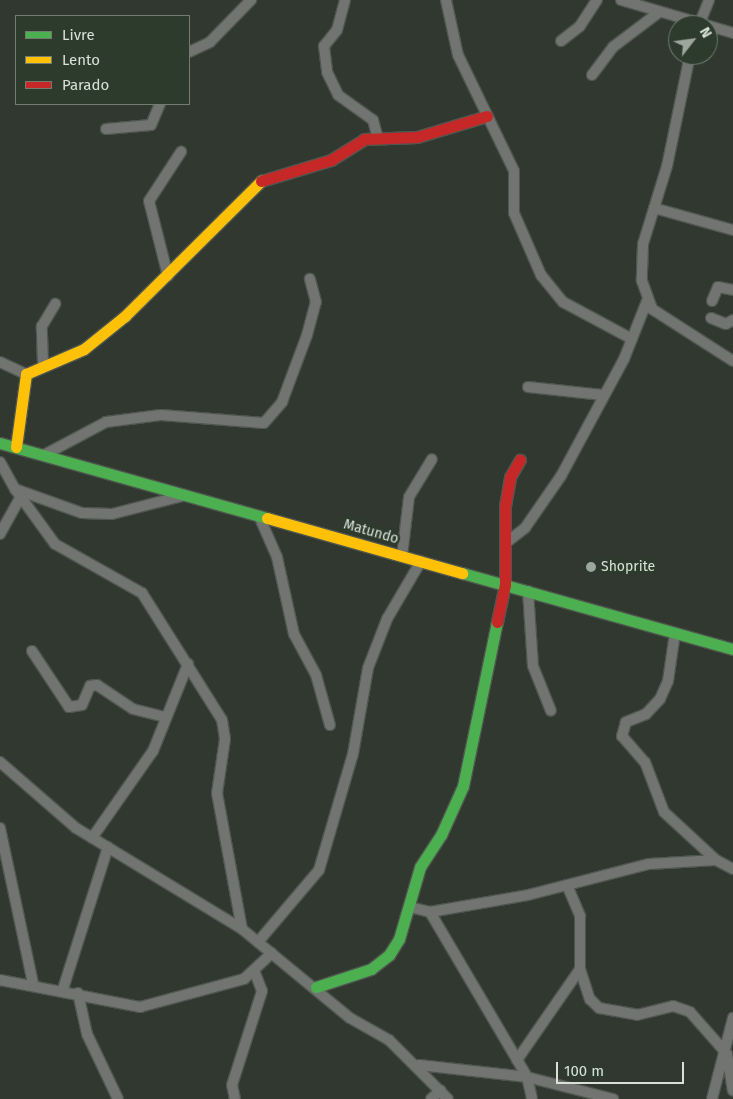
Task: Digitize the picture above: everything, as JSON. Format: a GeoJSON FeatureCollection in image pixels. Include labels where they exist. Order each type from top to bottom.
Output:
{"type":"FeatureCollection","features":[{"type":"Feature","properties":{"kind":"street"},"geometry":{"type":"LineString","coordinates":[[190,51],[216,38],[251,0]]}},
{"type":"Feature","properties":{"kind":"street"},"geometry":{"type":"LineString","coordinates":[[345,0],[337,30],[324,46],[327,72],[338,95],[352,110],[373,120],[378,135]]}},
{"type":"Feature","properties":{"kind":"street"},"geometry":{"type":"LineString","coordinates":[[446,0],[458,55],[514,171],[514,213],[541,274],[564,302],[632,339]]}},
{"type":"Feature","properties":{"kind":"street"},"geometry":{"type":"LineString","coordinates":[[561,42],[580,26],[597,0]]}},
{"type":"Feature","properties":{"kind":"street"},"geometry":{"type":"LineString","coordinates":[[621,0],[668,16]]}},
{"type":"Feature","properties":{"kind":"street"},"geometry":{"type":"LineString","coordinates":[[702,15],[709,0]]}},
{"type":"Feature","properties":{"kind":"street"},"geometry":{"type":"LineString","coordinates":[[592,75],[613,47],[658,14]]}},
{"type":"Feature","properties":{"kind":"street"},"geometry":{"type":"LineString","coordinates":[[718,29],[733,33]]}},
{"type":"Feature","properties":{"kind":"street"},"geometry":{"type":"LineString","coordinates":[[507,542],[525,528],[562,476],[632,339],[647,301],[642,262],[688,65]]}},
{"type":"Feature","properties":{"kind":"street"},"geometry":{"type":"LineString","coordinates":[[106,129],[151,125],[160,105]]}},
{"type":"Feature","properties":{"kind":"street"},"geometry":{"type":"LineString","coordinates":[[16,447],[26,374],[43,363],[90,345],[168,276],[227,207],[255,184],[325,162],[357,141],[378,135],[417,137],[487,116]]}},
{"type":"Feature","properties":{"kind":"street"},"geometry":{"type":"LineString","coordinates":[[168,276],[149,201],[181,152]]}},
{"type":"Feature","properties":{"kind":"street"},"geometry":{"type":"LineString","coordinates":[[654,208],[733,230]]}},
{"type":"Feature","properties":{"kind":"street"},"geometry":{"type":"LineString","coordinates":[[44,455],[106,422],[161,415],[264,422],[282,402],[307,335],[316,302],[310,279]]}},
{"type":"Feature","properties":{"kind":"street"},"geometry":{"type":"LineString","coordinates":[[712,301],[717,288],[733,290]]}},
{"type":"Feature","properties":{"kind":"street"},"geometry":{"type":"LineString","coordinates":[[647,301],[658,314],[733,361]]}},
{"type":"Feature","properties":{"kind":"street"},"geometry":{"type":"LineString","coordinates":[[43,363],[42,326],[55,304]]}},
{"type":"Feature","properties":{"kind":"street"},"geometry":{"type":"LineString","coordinates":[[711,318],[731,323]]}},
{"type":"Feature","properties":{"kind":"street"},"geometry":{"type":"LineString","coordinates":[[0,362],[26,374]]}},
{"type":"Feature","properties":{"kind":"street"},"geometry":{"type":"LineString","coordinates":[[528,387],[602,395]]}},
{"type":"Feature","properties":{"kind":"street","name":"Matundo"},"geometry":{"type":"LineString","coordinates":[[0,443],[182,496],[733,649]]}},
{"type":"Feature","properties":{"kind":"street"},"geometry":{"type":"LineString","coordinates":[[402,556],[409,497],[432,460]]}},
{"type":"Feature","properties":{"kind":"street"},"geometry":{"type":"LineString","coordinates":[[316,987],[371,969],[389,955],[410,907],[420,867],[441,836],[463,786],[505,585],[507,542],[506,497],[520,460]]}},
{"type":"Feature","properties":{"kind":"street"},"geometry":{"type":"LineString","coordinates":[[0,462],[17,493],[55,544],[142,593],[188,664],[224,729],[217,793],[242,929]]}},
{"type":"Feature","properties":{"kind":"street"},"geometry":{"type":"LineString","coordinates":[[17,493],[97,516],[182,496]]}},
{"type":"Feature","properties":{"kind":"street"},"geometry":{"type":"LineString","coordinates":[[0,534],[17,493]]}},
{"type":"Feature","properties":{"kind":"street"},"geometry":{"type":"LineString","coordinates":[[259,516],[277,557],[294,634],[316,675],[330,725]]}},
{"type":"Feature","properties":{"kind":"street"},"geometry":{"type":"LineString","coordinates":[[258,942],[319,870],[352,754],[368,668],[387,619],[421,561]]}},
{"type":"Feature","properties":{"kind":"street"},"geometry":{"type":"LineString","coordinates":[[528,592],[533,666],[551,711]]}},
{"type":"Feature","properties":{"kind":"street"},"geometry":{"type":"LineString","coordinates":[[675,633],[668,681],[660,699],[646,714],[626,722],[622,736],[645,762],[664,812],[716,860],[733,869]]}},
{"type":"Feature","properties":{"kind":"street"},"geometry":{"type":"LineString","coordinates":[[32,651],[68,707],[82,705],[90,686],[97,685],[133,708],[164,717]]}},
{"type":"Feature","properties":{"kind":"street"},"geometry":{"type":"LineString","coordinates":[[92,838],[153,751],[164,717],[188,664]]}},
{"type":"Feature","properties":{"kind":"street"},"geometry":{"type":"LineString","coordinates":[[0,762],[92,838],[242,929],[316,987],[350,1018],[389,1040],[419,1065],[448,1099]]}},
{"type":"Feature","properties":{"kind":"street"},"geometry":{"type":"LineString","coordinates":[[0,828],[33,984]]}},
{"type":"Feature","properties":{"kind":"street"},"geometry":{"type":"LineString","coordinates":[[63,989],[108,847]]}},
{"type":"Feature","properties":{"kind":"street"},"geometry":{"type":"LineString","coordinates":[[410,907],[430,912],[567,885],[631,866],[716,860]]}},
{"type":"Feature","properties":{"kind":"street"},"geometry":{"type":"LineString","coordinates":[[567,885],[580,916],[580,969],[586,991],[599,1008],[647,1015],[680,1006],[727,1054],[733,1091]]}},
{"type":"Feature","properties":{"kind":"street"},"geometry":{"type":"LineString","coordinates":[[430,912],[527,1077],[532,1099]]}},
{"type":"Feature","properties":{"kind":"street"},"geometry":{"type":"LineString","coordinates":[[0,980],[63,989],[140,1007],[255,973],[272,953]]}},
{"type":"Feature","properties":{"kind":"street"},"geometry":{"type":"LineString","coordinates":[[517,1060],[580,969]]}},
{"type":"Feature","properties":{"kind":"street"},"geometry":{"type":"LineString","coordinates":[[235,1099],[232,1086],[263,986],[255,973]]}},
{"type":"Feature","properties":{"kind":"street"},"geometry":{"type":"LineString","coordinates":[[78,993],[87,1034],[118,1099]]}},
{"type":"Feature","properties":{"kind":"street"},"geometry":{"type":"LineString","coordinates":[[712,1099],[727,1054],[733,1018]]}},
{"type":"Feature","properties":{"kind":"street"},"geometry":{"type":"LineString","coordinates":[[419,1065],[527,1077],[613,1099]]}},
{"type":"Feature","properties":{"kind":"street"},"geometry":{"type":"LineString","coordinates":[[432,1099],[440,1090]]}},
{"type":"Feature","properties":{"kind":"traffic: fast"},"geometry":{"type":"LineString","coordinates":[[0,443],[267,518]]}},
{"type":"Feature","properties":{"kind":"traffic: fast"},"geometry":{"type":"LineString","coordinates":[[462,573],[733,649]]}},
{"type":"Feature","properties":{"kind":"traffic: fast"},"geometry":{"type":"LineString","coordinates":[[316,987],[371,969],[389,955],[399,939],[420,867],[441,835],[463,786],[497,622]]}},
{"type":"Feature","properties":{"kind":"traffic: slow"},"geometry":{"type":"LineString","coordinates":[[16,447],[26,374],[84,349],[125,316],[261,181]]}},
{"type":"Feature","properties":{"kind":"traffic: slow"},"geometry":{"type":"LineString","coordinates":[[267,518],[462,573]]}},
{"type":"Feature","properties":{"kind":"traffic: jam"},"geometry":{"type":"LineString","coordinates":[[261,181],[331,160],[364,139],[417,137],[487,116]]}},
{"type":"Feature","properties":{"kind":"traffic: jam"},"geometry":{"type":"LineString","coordinates":[[497,622],[505,585],[505,506],[510,477],[520,460]]}},
{"type":"Feature","properties":{"kind":"place","name":"Shoprite"},"geometry":{"type":"Point","coordinates":[591,567]}}]}
